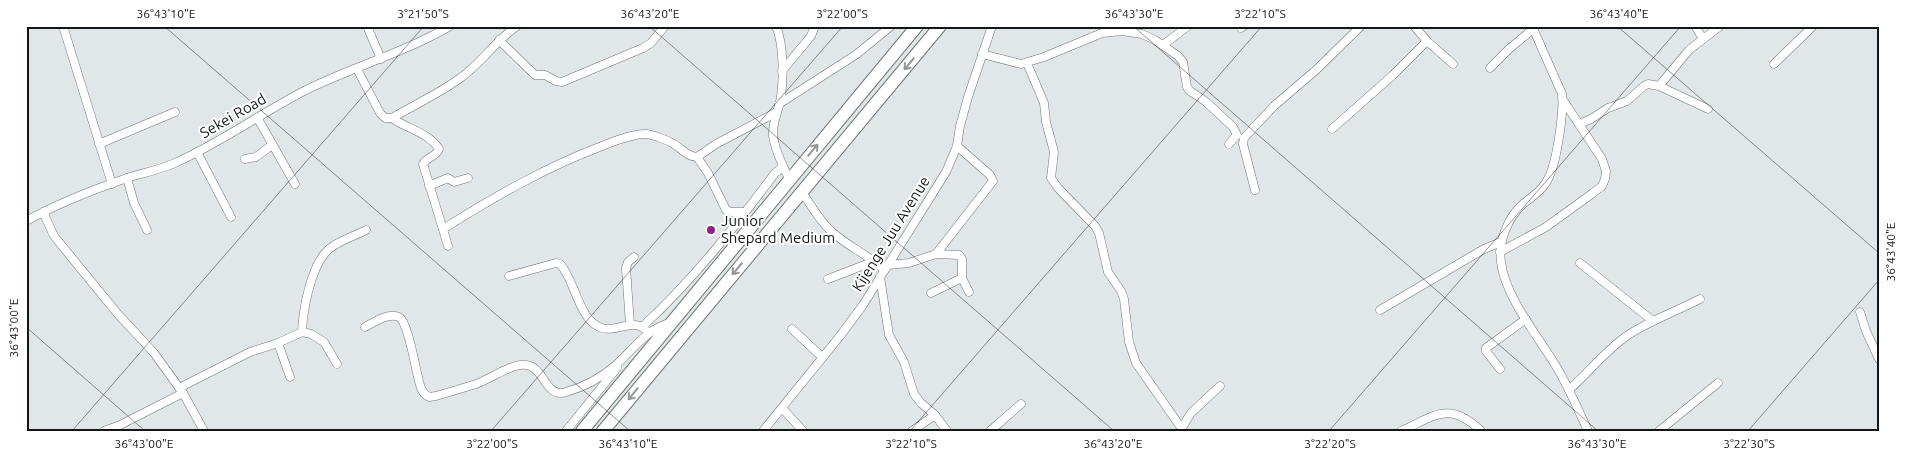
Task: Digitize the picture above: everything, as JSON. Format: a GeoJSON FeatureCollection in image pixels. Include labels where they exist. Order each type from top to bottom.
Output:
{"type":"FeatureCollection","features":[{"type":"Feature","properties":{"kind":"highway"},"geometry":{"type":"LineString","coordinates":[[603,431],[940,26]]}},
{"type":"Feature","properties":{"kind":"highway"},"geometry":{"type":"LineString","coordinates":[[582,431],[911,30],[922,49]]}},
{"type":"Feature","properties":{"kind":"street"},"geometry":{"type":"LineString","coordinates":[[63,26],[112,184]]}},
{"type":"Feature","properties":{"kind":"street"},"geometry":{"type":"LineString","coordinates":[[366,26],[381,59]]}},
{"type":"Feature","properties":{"kind":"street","name":"Sekei Road"},"geometry":{"type":"LineString","coordinates":[[26,221],[65,200],[127,178],[156,171],[197,152],[305,91],[381,59],[450,26]]}},
{"type":"Feature","properties":{"kind":"street"},"geometry":{"type":"LineString","coordinates":[[358,69],[380,113],[385,118],[392,118],[460,79],[499,40],[517,26]]}},
{"type":"Feature","properties":{"kind":"street"},"geometry":{"type":"LineString","coordinates":[[499,40],[535,75],[545,75],[560,82],[651,44],[665,26]]}},
{"type":"Feature","properties":{"kind":"street"},"geometry":{"type":"LineString","coordinates":[[776,26],[782,43],[782,71],[773,134],[777,152],[790,179]]}},
{"type":"Feature","properties":{"kind":"street"},"geometry":{"type":"LineString","coordinates":[[782,71],[811,36],[815,26]]}},
{"type":"Feature","properties":{"kind":"street"},"geometry":{"type":"LineString","coordinates":[[697,157],[778,108],[857,54],[890,26]]}},
{"type":"Feature","properties":{"kind":"street","name":"Kijenge Juu Avenue"},"geometry":{"type":"LineString","coordinates":[[763,431],[857,312],[942,180],[957,146],[964,112],[992,26]]}},
{"type":"Feature","properties":{"kind":"street"},"geometry":{"type":"LineString","coordinates":[[1163,45],[1188,26]]}},
{"type":"Feature","properties":{"kind":"street"},"geometry":{"type":"LineString","coordinates":[[1255,190],[1243,144],[1244,138],[1274,106],[1316,70],[1361,26]]}},
{"type":"Feature","properties":{"kind":"street"},"geometry":{"type":"LineString","coordinates":[[1414,26],[1427,41],[1453,64]]}},
{"type":"Feature","properties":{"kind":"street"},"geometry":{"type":"LineString","coordinates":[[1695,26],[1703,39]]}},
{"type":"Feature","properties":{"kind":"street"},"geometry":{"type":"LineString","coordinates":[[1659,86],[1690,50],[1720,26]]}},
{"type":"Feature","properties":{"kind":"street"},"geometry":{"type":"LineString","coordinates":[[1774,64],[1813,26]]}},
{"type":"Feature","properties":{"kind":"street"},"geometry":{"type":"LineString","coordinates":[[1490,68],[1533,27],[1562,94],[1561,127],[1549,177],[1541,188],[1516,210],[1511,217],[1501,242],[1500,262],[1504,275],[1526,319],[1557,367],[1588,431]]}},
{"type":"Feature","properties":{"kind":"street"},"geometry":{"type":"LineString","coordinates":[[982,54],[1014,63],[1027,63],[1112,31],[1142,34],[1163,45],[1183,62],[1187,87],[1190,91],[1205,100],[1233,127],[1237,135],[1229,144]]}},
{"type":"Feature","properties":{"kind":"street"},"geometry":{"type":"LineString","coordinates":[[1332,129],[1427,41]]}},
{"type":"Feature","properties":{"kind":"street"},"geometry":{"type":"LineString","coordinates":[[1027,63],[1044,103],[1046,122],[1054,152],[1050,172],[1051,178],[1058,188],[1095,226],[1108,272],[1124,299],[1129,342],[1136,363],[1181,430],[1191,413],[1220,386]]}},
{"type":"Feature","properties":{"kind":"street"},"geometry":{"type":"LineString","coordinates":[[1579,124],[1608,108],[1627,101],[1644,86],[1655,84],[1708,108]]}},
{"type":"Feature","properties":{"kind":"street"},"geometry":{"type":"LineString","coordinates":[[1500,252],[1546,227],[1602,186],[1606,171],[1602,159],[1563,100]]}},
{"type":"Feature","properties":{"kind":"street"},"geometry":{"type":"LineString","coordinates":[[99,144],[175,112]]}},
{"type":"Feature","properties":{"kind":"street"},"geometry":{"type":"LineString","coordinates":[[392,118],[404,126],[427,136],[438,147],[438,152],[424,163],[429,186],[448,246]]}},
{"type":"Feature","properties":{"kind":"street"},"geometry":{"type":"LineString","coordinates":[[258,119],[295,184]]}},
{"type":"Feature","properties":{"kind":"street"},"geometry":{"type":"LineString","coordinates":[[443,229],[480,206],[566,160],[629,137],[646,134],[673,143],[689,155],[697,157],[712,181],[726,210],[743,212]]}},
{"type":"Feature","properties":{"kind":"street"},"geometry":{"type":"LineString","coordinates":[[245,158],[256,156],[272,145]]}},
{"type":"Feature","properties":{"kind":"street"},"geometry":{"type":"LineString","coordinates":[[936,254],[993,180],[990,175],[957,146]]}},
{"type":"Feature","properties":{"kind":"street"},"geometry":{"type":"LineString","coordinates":[[197,152],[232,217]]}},
{"type":"Feature","properties":{"kind":"street"},"geometry":{"type":"LineString","coordinates":[[642,326],[672,299],[700,268],[743,212],[777,171],[784,166]]}},
{"type":"Feature","properties":{"kind":"street"},"geometry":{"type":"LineString","coordinates":[[127,178],[134,203],[146,230]]}},
{"type":"Feature","properties":{"kind":"street"},"geometry":{"type":"LineString","coordinates":[[429,186],[448,178],[454,182],[468,178]]}},
{"type":"Feature","properties":{"kind":"street"},"geometry":{"type":"LineString","coordinates":[[802,192],[817,216],[830,231],[875,261],[884,271],[889,335],[904,362],[914,394],[935,415],[947,431]]}},
{"type":"Feature","properties":{"kind":"street"},"geometry":{"type":"LineString","coordinates":[[43,212],[54,236],[117,313],[154,353],[181,391],[204,431]]}},
{"type":"Feature","properties":{"kind":"street"},"geometry":{"type":"LineString","coordinates":[[302,332],[302,318],[306,297],[325,253],[336,245],[366,230]]}},
{"type":"Feature","properties":{"kind":"street"},"geometry":{"type":"LineString","coordinates":[[1380,310],[1484,249],[1501,242]]}},
{"type":"Feature","properties":{"kind":"street"},"geometry":{"type":"LineString","coordinates":[[884,271],[936,254],[961,256],[962,278],[970,292]]}},
{"type":"Feature","properties":{"kind":"street"},"geometry":{"type":"LineString","coordinates":[[630,325],[626,268],[628,262],[634,257]]}},
{"type":"Feature","properties":{"kind":"street"},"geometry":{"type":"LineString","coordinates":[[828,279],[875,261]]}},
{"type":"Feature","properties":{"kind":"street"},"geometry":{"type":"LineString","coordinates":[[510,276],[556,263],[560,264],[584,311],[594,324],[610,330],[630,325],[642,326],[648,332]]}},
{"type":"Feature","properties":{"kind":"street"},"geometry":{"type":"LineString","coordinates":[[1580,263],[1653,321]]}},
{"type":"Feature","properties":{"kind":"street"},"geometry":{"type":"LineString","coordinates":[[931,293],[962,278]]}},
{"type":"Feature","properties":{"kind":"street"},"geometry":{"type":"LineString","coordinates":[[1569,390],[1618,342],[1653,321],[1700,299]]}},
{"type":"Feature","properties":{"kind":"street"},"geometry":{"type":"LineString","coordinates":[[1860,312],[1866,331],[1879,359]]}},
{"type":"Feature","properties":{"kind":"street"},"geometry":{"type":"LineString","coordinates":[[366,326],[389,316],[396,316],[401,319],[406,330],[421,390],[429,397],[477,383],[523,364],[536,369],[552,390],[562,394],[601,376],[631,351]]}},
{"type":"Feature","properties":{"kind":"street"},"geometry":{"type":"LineString","coordinates":[[1500,369],[1486,351],[1486,348],[1526,319]]}},
{"type":"Feature","properties":{"kind":"street"},"geometry":{"type":"LineString","coordinates":[[566,431],[648,332],[661,324],[672,322]]}},
{"type":"Feature","properties":{"kind":"street"},"geometry":{"type":"LineString","coordinates":[[792,329],[822,357]]}},
{"type":"Feature","properties":{"kind":"street"},"geometry":{"type":"LineString","coordinates":[[104,431],[120,425],[243,356],[302,332],[311,334],[324,342],[337,364]]}},
{"type":"Feature","properties":{"kind":"street"},"geometry":{"type":"LineString","coordinates":[[278,343],[290,377]]}},
{"type":"Feature","properties":{"kind":"street"},"geometry":{"type":"LineString","coordinates":[[1659,431],[1718,383]]}},
{"type":"Feature","properties":{"kind":"street"},"geometry":{"type":"LineString","coordinates":[[990,431],[1021,404]]}},
{"type":"Feature","properties":{"kind":"street"},"geometry":{"type":"LineString","coordinates":[[782,408],[803,431]]}},
{"type":"Feature","properties":{"kind":"street"},"geometry":{"type":"LineString","coordinates":[[1401,431],[1432,416],[1449,412],[1463,417],[1481,431]]}},
{"type":"Feature","properties":{"kind":"street"},"geometry":{"type":"LineString","coordinates":[[912,431],[935,415]]}},
{"type":"Feature","properties":{"kind":"place","name":"Junior Shepard Medium"},"geometry":{"type":"Point","coordinates":[711,230]}}]}
